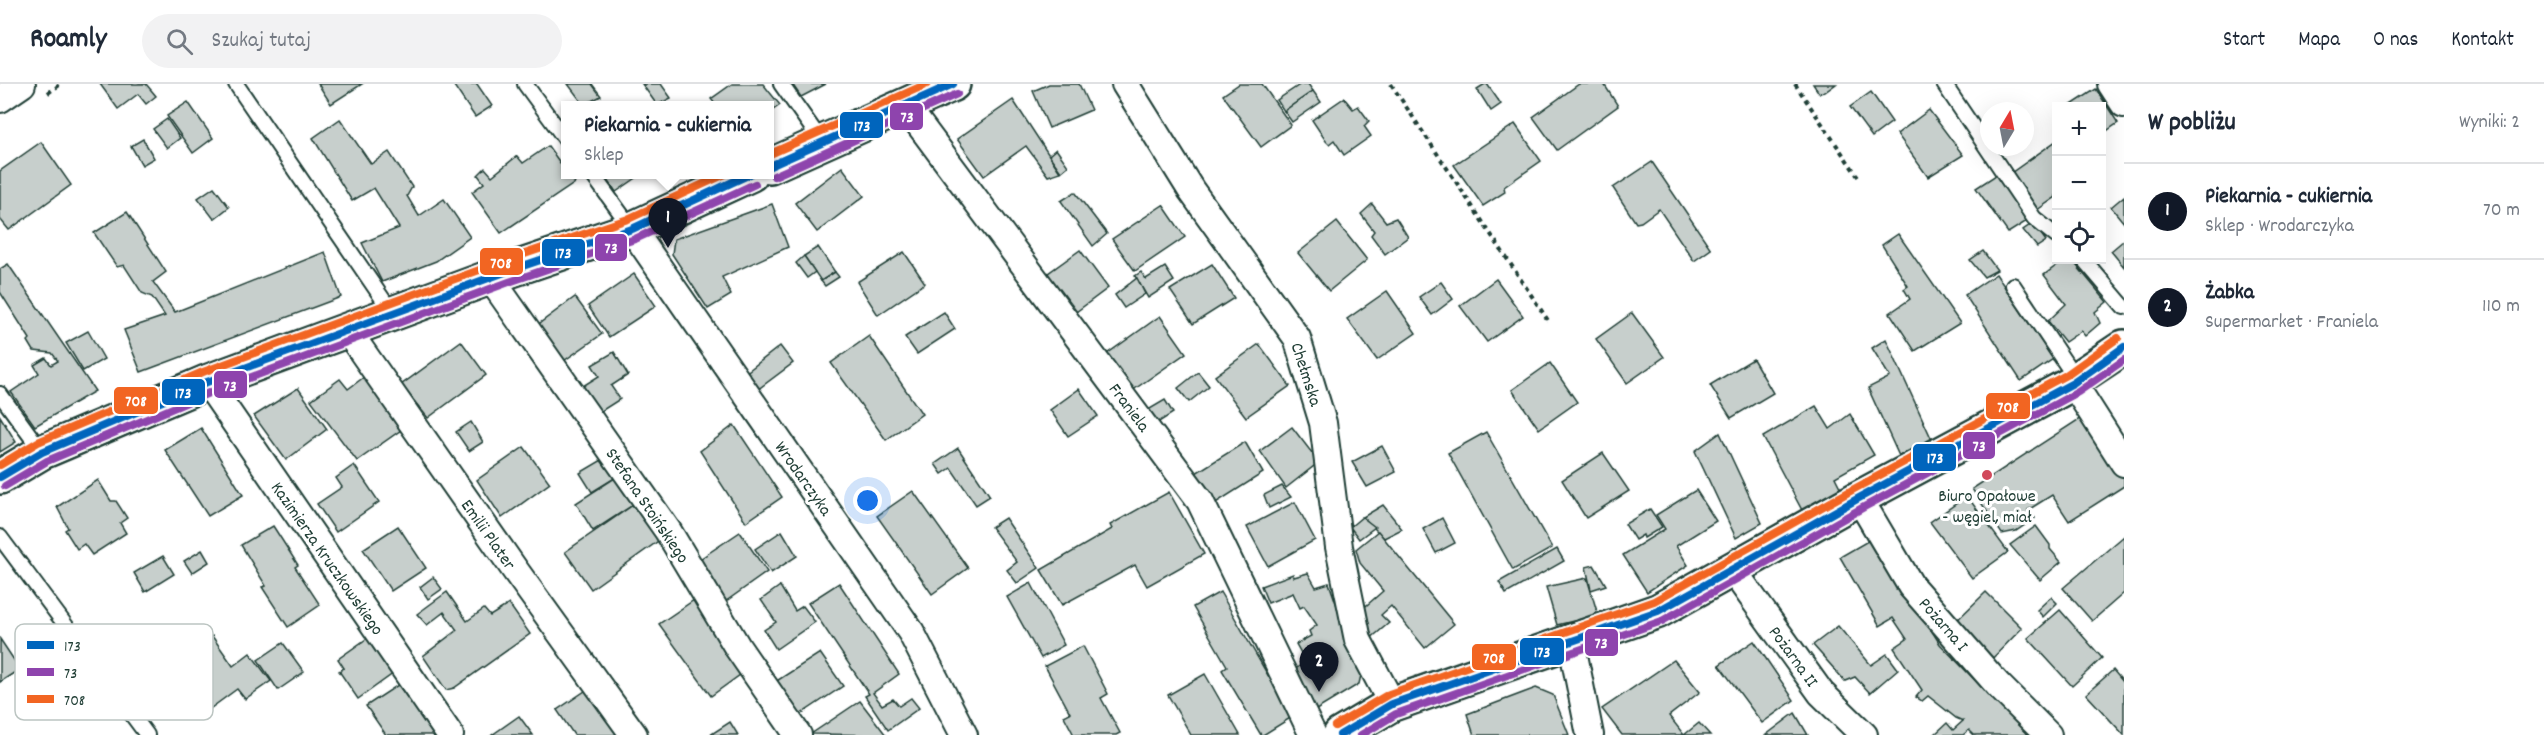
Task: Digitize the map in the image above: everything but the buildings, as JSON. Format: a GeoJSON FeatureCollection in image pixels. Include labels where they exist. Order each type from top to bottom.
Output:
{"type":"FeatureCollection","features":[{"type":"Feature","properties":{"kind":"street"},"geometry":{"type":"LineString","coordinates":[[0,99],[22,84]]}},
{"type":"Feature","properties":{"kind":"street","name":"Chełmska"},"geometry":{"type":"LineString","coordinates":[[1125,84],[1191,190],[1297,338],[1323,423],[1339,547],[1358,640],[1392,704]]}},
{"type":"Feature","properties":{"kind":"street"},"geometry":{"type":"LineString","coordinates":[[2111,84],[2124,104]]}},
{"type":"Feature","properties":{"kind":"street"},"geometry":{"type":"LineString","coordinates":[[774,164],[925,92]]}},
{"type":"Feature","properties":{"kind":"street","name":"Franiela"},"geometry":{"type":"LineString","coordinates":[[925,92],[1200,501],[1313,735]]}},
{"type":"Feature","properties":{"kind":"street"},"geometry":{"type":"LineString","coordinates":[[0,477],[42,452],[207,382],[632,229],[740,179]]}},
{"type":"Feature","properties":{"kind":"street","name":"Wrodarczyka"},"geometry":{"type":"LineString","coordinates":[[632,229],[911,632],[964,735]]}},
{"type":"Feature","properties":{"kind":"street","name":"Stefana Stoińskiego"},"geometry":{"type":"LineString","coordinates":[[491,279],[668,531],[738,648],[798,735]]}},
{"type":"Feature","properties":{"kind":"street","name":"Emilii Plater"},"geometry":{"type":"LineString","coordinates":[[347,330],[514,570],[634,735]]}},
{"type":"Feature","properties":{"kind":"street"},"geometry":{"type":"LineString","coordinates":[[1340,735],[1392,704],[1658,611],[1859,498],[2075,381],[2124,347]]}},
{"type":"Feature","properties":{"kind":"street"},"geometry":{"type":"LineString","coordinates":[[2075,381],[2124,464]]}},
{"type":"Feature","properties":{"kind":"street","name":"Kazimierza Kruczkowskiego"},"geometry":{"type":"LineString","coordinates":[[207,382],[450,735]]}},
{"type":"Feature","properties":{"kind":"street","name":"Pożarna I"},"geometry":{"type":"LineString","coordinates":[[1859,498],[1911,586],[1998,685],[2048,735]]}},
{"type":"Feature","properties":{"kind":"street","name":"Pożarna II"},"geometry":{"type":"LineString","coordinates":[[1732,569],[1821,693],[1864,735]]}},
{"type":"Feature","properties":{"kind":"street"},"geometry":{"type":"LineString","coordinates":[[1571,640],[1590,735]]}},
{"type":"Feature","properties":{"kind":"lane"},"geometry":{"type":"LineString","coordinates":[[236,84],[393,314]]}},
{"type":"Feature","properties":{"kind":"lane"},"geometry":{"type":"LineString","coordinates":[[525,84],[561,133]]}},
{"type":"Feature","properties":{"kind":"lane"},"geometry":{"type":"LineString","coordinates":[[781,84],[822,142]]}},
{"type":"Feature","properties":{"kind":"lane"},"geometry":{"type":"LineString","coordinates":[[1944,84],[2034,218],[2052,233]]}},
{"type":"Feature","properties":{"kind":"lane"},"geometry":{"type":"LineString","coordinates":[[596,179],[632,229]]}},
{"type":"Feature","properties":{"kind":"lane"},"geometry":{"type":"LineString","coordinates":[[2087,264],[2124,307]]}},
{"type":"Feature","properties":{"kind":"lane"},"geometry":{"type":"LineString","coordinates":[[2013,285],[2075,381]]}},
{"type":"Feature","properties":{"kind":"lane"},"geometry":{"type":"LineString","coordinates":[[0,394],[42,452]]}},
{"type":"Feature","properties":{"kind":"lane"},"geometry":{"type":"LineString","coordinates":[[0,537],[65,624]]}},
{"type":"Feature","properties":{"kind":"lane"},"geometry":{"type":"LineString","coordinates":[[136,720],[147,735]]}},
{"type":"Feature","properties":{"kind":"path"},"geometry":{"type":"LineString","coordinates":[[1391,84],[1549,322]]}},
{"type":"Feature","properties":{"kind":"path"},"geometry":{"type":"LineString","coordinates":[[1795,84],[1859,178]]}},
{"type":"Feature","properties":{"kind":"transit line","name":"708"},"geometry":{"type":"LineString","coordinates":[[774,152],[927,84]]}},
{"type":"Feature","properties":{"kind":"transit line","name":"173"},"geometry":{"type":"LineString","coordinates":[[774,164],[953,84]]}},
{"type":"Feature","properties":{"kind":"transit line","name":"73"},"geometry":{"type":"LineString","coordinates":[[774,176],[957,94]]}},
{"type":"Feature","properties":{"kind":"transit line","name":"708"},"geometry":{"type":"LineString","coordinates":[[0,465],[38,442],[203,372],[501,262],[628,219],[714,179]]}},
{"type":"Feature","properties":{"kind":"transit line","name":"173"},"geometry":{"type":"LineString","coordinates":[[0,477],[42,452],[207,382],[505,272],[632,229],[739,179]]}},
{"type":"Feature","properties":{"kind":"transit line","name":"73"},"geometry":{"type":"LineString","coordinates":[[5,486],[47,461],[211,392],[509,282],[635,239],[755,184]]}},
{"type":"Feature","properties":{"kind":"transit line","name":"708"},"geometry":{"type":"LineString","coordinates":[[1335,726],[1389,694],[1654,601],[1854,489],[2066,375],[2118,338]]}},
{"type":"Feature","properties":{"kind":"transit line","name":"173"},"geometry":{"type":"LineString","coordinates":[[1340,735],[1392,704],[1658,611],[1859,498],[2073,383],[2124,347]]}},
{"type":"Feature","properties":{"kind":"transit line","name":"73"},"geometry":{"type":"LineString","coordinates":[[1361,735],[1396,714],[1662,621],[1864,507],[2078,392],[2124,360]]}},
{"type":"Feature","properties":{"kind":"place","name":"Piekarnia - cukiernia"},"geometry":{"type":"Point","coordinates":[668,248]}},
{"type":"Feature","properties":{"kind":"place","name":"Biuro Opałowe - węgiel, miał"},"geometry":{"type":"Point","coordinates":[1987,475]}},
{"type":"Feature","properties":{"kind":"place","name":"Żabka"},"geometry":{"type":"Point","coordinates":[1319,692]}}]}
